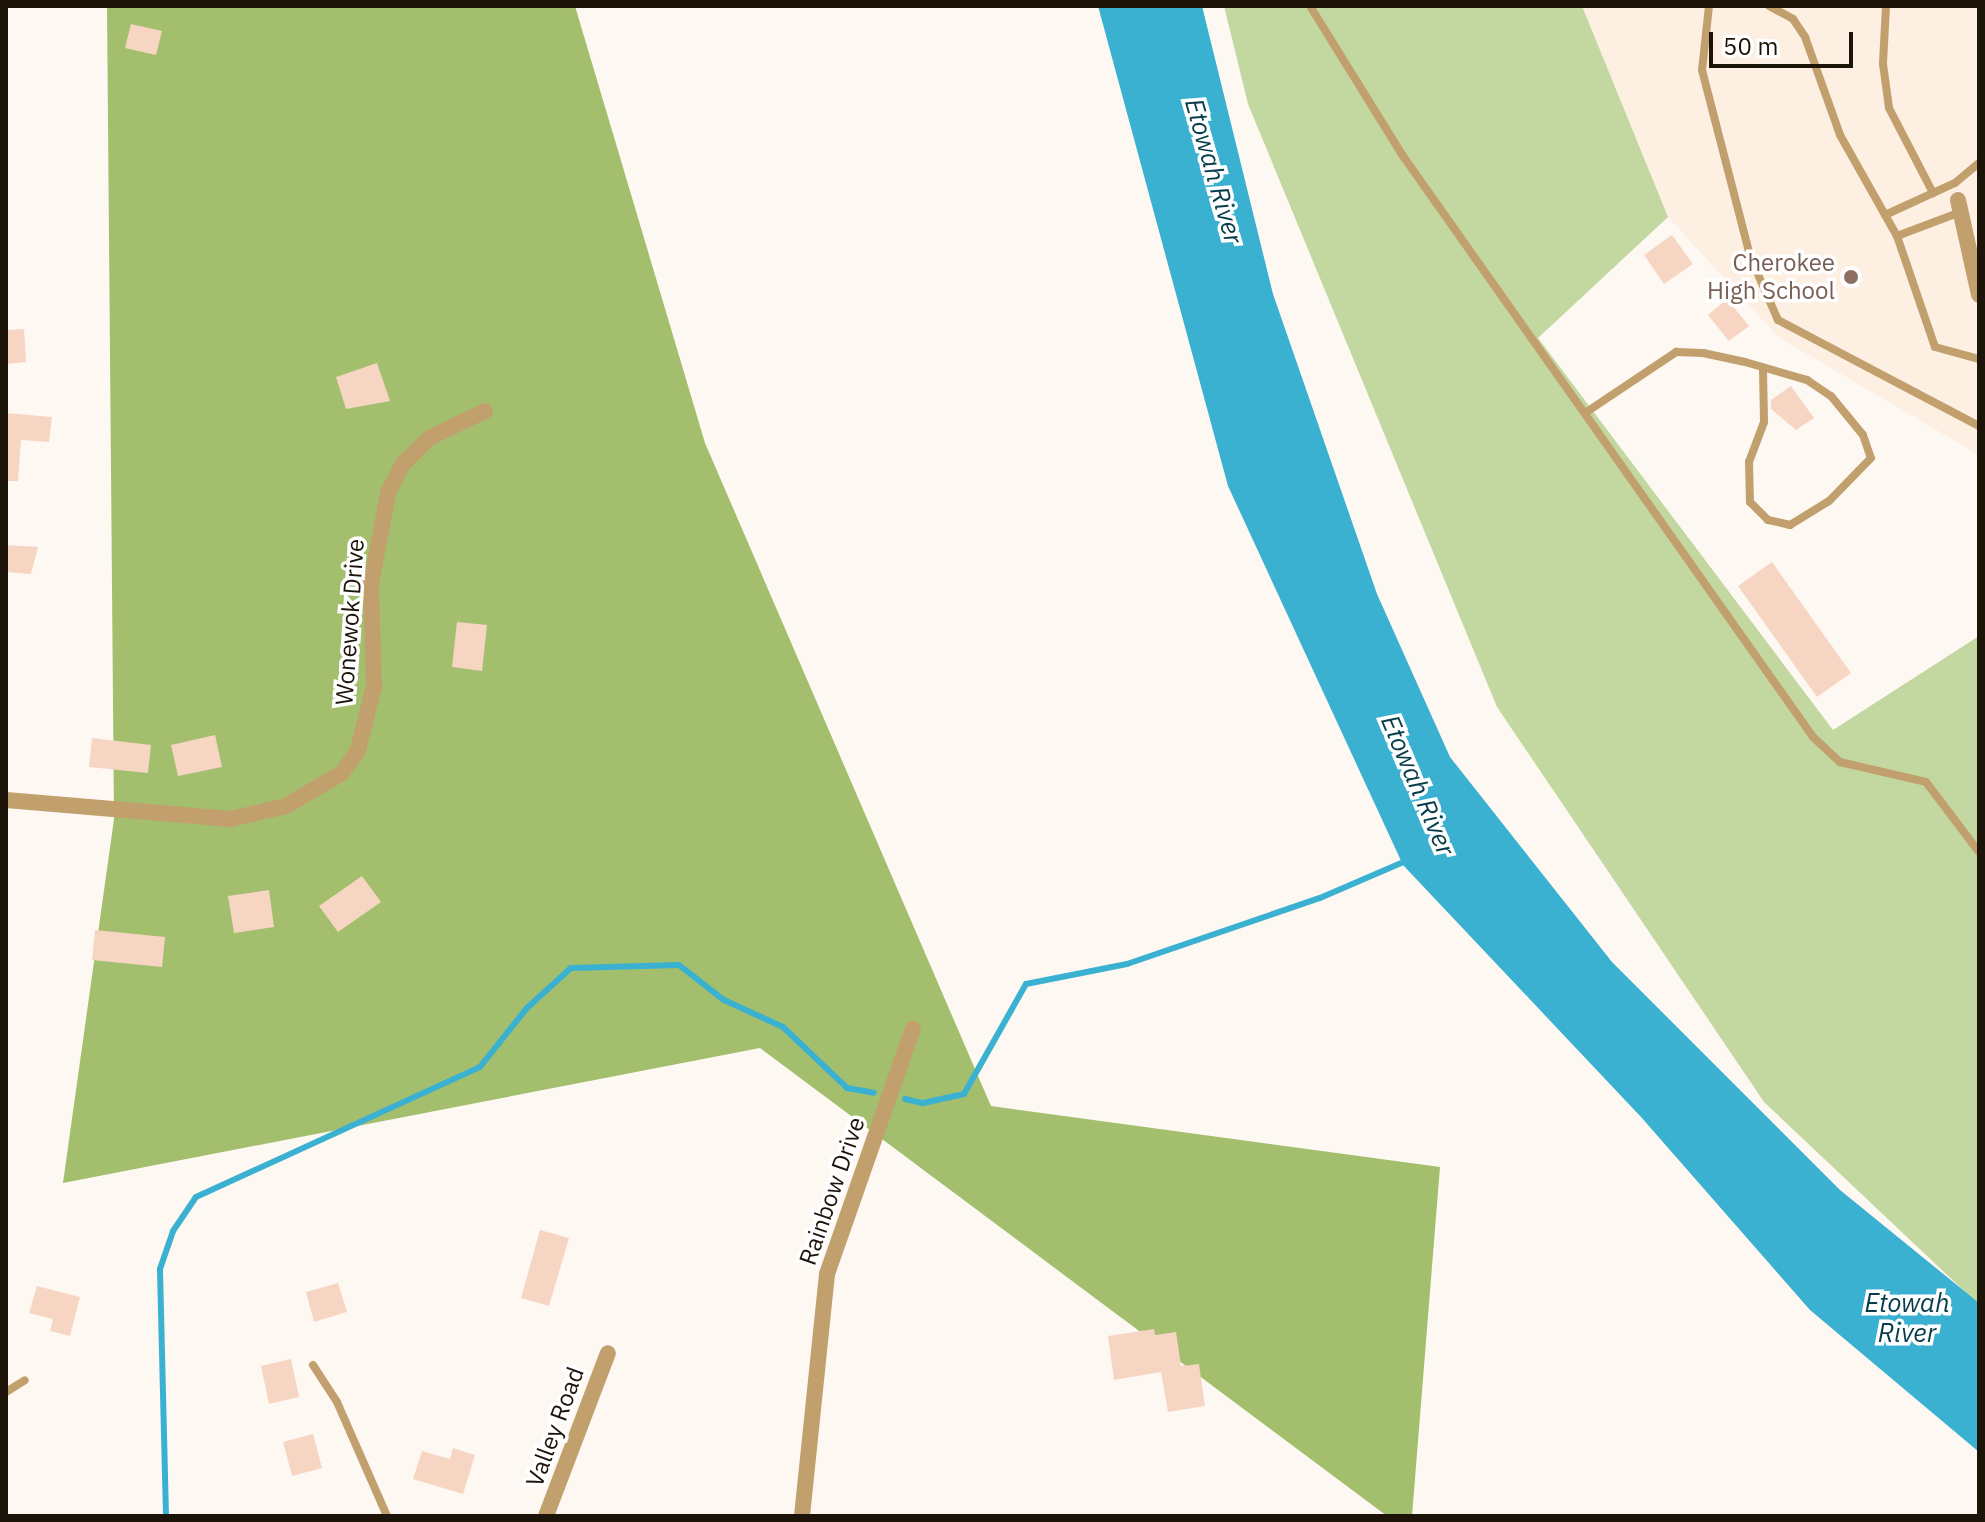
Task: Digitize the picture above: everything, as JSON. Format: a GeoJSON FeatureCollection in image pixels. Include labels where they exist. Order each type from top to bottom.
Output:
{"type":"FeatureCollection","features":[{"type":"Feature","properties":{"kind":"street"},"geometry":{"type":"LineString","coordinates":[[1959,206],[1979,295]]}},
{"type":"Feature","properties":{"kind":"street","name":"Wonewok Drive"},"geometry":{"type":"LineString","coordinates":[[6,800],[231,819],[286,806],[342,773],[358,750],[374,686],[371,584],[388,493],[429,438],[485,411]]}},
{"type":"Feature","properties":{"kind":"street","name":"Rainbow Drive"},"geometry":{"type":"LineString","coordinates":[[802,1516],[827,1274],[913,1029]]}},
{"type":"Feature","properties":{"kind":"street","name":"Valley Road"},"geometry":{"type":"LineString","coordinates":[[546,1516],[608,1353]]}},
{"type":"Feature","properties":{"kind":"lane"},"geometry":{"type":"LineString","coordinates":[[1310,6],[1403,156],[1830,756],[1926,782],[1979,852]]}},
{"type":"Feature","properties":{"kind":"lane"},"geometry":{"type":"LineString","coordinates":[[1709,6],[1702,70],[1750,256],[1778,320],[1979,426]]}},
{"type":"Feature","properties":{"kind":"lane"},"geometry":{"type":"LineString","coordinates":[[1769,6],[1793,19],[1805,37],[1840,135],[1897,236],[1935,347],[1979,359]]}},
{"type":"Feature","properties":{"kind":"lane"},"geometry":{"type":"LineString","coordinates":[[1886,6],[1883,64],[1889,108],[1933,193]]}},
{"type":"Feature","properties":{"kind":"lane"},"geometry":{"type":"LineString","coordinates":[[1885,215],[1933,193],[1979,163]]}},
{"type":"Feature","properties":{"kind":"lane"},"geometry":{"type":"LineString","coordinates":[[1897,236],[1959,206]]}},
{"type":"Feature","properties":{"kind":"lane"},"geometry":{"type":"LineString","coordinates":[[1585,413],[1676,352],[1763,368],[1807,380],[1831,396],[1863,435],[1871,458],[1829,501],[1790,525],[1768,520],[1750,502],[1749,462],[1764,422],[1763,368]]}},
{"type":"Feature","properties":{"kind":"lane"},"geometry":{"type":"LineString","coordinates":[[313,1365],[337,1402],[387,1516]]}},
{"type":"Feature","properties":{"kind":"lane"},"geometry":{"type":"LineString","coordinates":[[6,1392],[25,1380]]}},
{"type":"Feature","properties":{"kind":"shaded area","name":"Cherokee High School"},"geometry":{"type":"Polygon","coordinates":[[[1582,6],[1979,6],[1979,455],[1778,337],[1668,217],[1582,6]]]}},
{"type":"Feature","properties":{"kind":"green space"},"geometry":{"type":"Polygon","coordinates":[[[107,6],[575,6],[705,443],[991,1106],[1440,1167],[1412,1516],[1387,1516],[760,1048],[63,1183],[114,819],[107,6]]]}},
{"type":"Feature","properties":{"kind":"green space"},"geometry":{"type":"Polygon","coordinates":[[[1224,6],[1582,6],[1668,217],[1538,338],[1833,730],[1979,636],[1979,1305],[1764,1102],[1497,707],[1248,104],[1224,6]]]}},
{"type":"Feature","properties":{"kind":"water","name":"Etowah River"},"geometry":{"type":"Polygon","coordinates":[[[1098,6],[1202,6],[1273,294],[1377,594],[1450,757],[1612,962],[1840,1190],[1979,1303],[1979,1452],[1810,1310],[1641,1117],[1403,865],[1228,486],[1098,6]]]}},
{"type":"Feature","properties":{"kind":"building"},"geometry":{"type":"Polygon","coordinates":[[[131,24],[162,31],[156,55],[125,48],[131,24]]]}},
{"type":"Feature","properties":{"kind":"building"},"geometry":{"type":"Polygon","coordinates":[[[1672,235],[1693,264],[1664,284],[1644,255],[1672,235]]]}},
{"type":"Feature","properties":{"kind":"building"},"geometry":{"type":"Polygon","coordinates":[[[1727,299],[1749,326],[1729,341],[1708,315],[1727,299]]]}},
{"type":"Feature","properties":{"kind":"building"},"geometry":{"type":"Polygon","coordinates":[[[24,329],[26,362],[6,364],[6,330],[24,329]]]}},
{"type":"Feature","properties":{"kind":"building"},"geometry":{"type":"Polygon","coordinates":[[[377,363],[390,401],[346,409],[336,377],[377,363]]]}},
{"type":"Feature","properties":{"kind":"building"},"geometry":{"type":"Polygon","coordinates":[[[1791,386],[1814,418],[1796,430],[1771,409],[1771,400],[1791,386]]]}},
{"type":"Feature","properties":{"kind":"building"},"geometry":{"type":"Polygon","coordinates":[[[6,413],[52,417],[49,442],[21,440],[18,481],[6,481],[6,413]]]}},
{"type":"Feature","properties":{"kind":"building"},"geometry":{"type":"Polygon","coordinates":[[[6,545],[38,547],[31,574],[6,572],[6,545]]]}},
{"type":"Feature","properties":{"kind":"building"},"geometry":{"type":"Polygon","coordinates":[[[1772,562],[1851,673],[1817,697],[1738,586],[1772,562]]]}},
{"type":"Feature","properties":{"kind":"building"},"geometry":{"type":"Polygon","coordinates":[[[457,622],[487,625],[482,671],[452,667],[457,622]]]}},
{"type":"Feature","properties":{"kind":"building"},"geometry":{"type":"Polygon","coordinates":[[[215,735],[222,767],[178,776],[171,745],[215,735]]]}},
{"type":"Feature","properties":{"kind":"building"},"geometry":{"type":"Polygon","coordinates":[[[92,738],[151,745],[148,773],[89,767],[92,738]]]}},
{"type":"Feature","properties":{"kind":"building"},"geometry":{"type":"Polygon","coordinates":[[[362,876],[381,902],[338,932],[319,906],[362,876]]]}},
{"type":"Feature","properties":{"kind":"building"},"geometry":{"type":"Polygon","coordinates":[[[269,890],[274,927],[234,933],[228,896],[269,890]]]}},
{"type":"Feature","properties":{"kind":"building"},"geometry":{"type":"Polygon","coordinates":[[[95,930],[165,937],[162,967],[92,960],[95,930]]]}},
{"type":"Feature","properties":{"kind":"building"},"geometry":{"type":"Polygon","coordinates":[[[540,1230],[569,1238],[549,1306],[521,1298],[540,1230]]]}},
{"type":"Feature","properties":{"kind":"building"},"geometry":{"type":"Polygon","coordinates":[[[338,1283],[347,1312],[314,1322],[306,1292],[338,1283]]]}},
{"type":"Feature","properties":{"kind":"building"},"geometry":{"type":"Polygon","coordinates":[[[37,1286],[80,1297],[70,1336],[50,1331],[53,1319],[29,1313],[37,1286]]]}},
{"type":"Feature","properties":{"kind":"building"},"geometry":{"type":"Polygon","coordinates":[[[1154,1329],[1155,1335],[1176,1332],[1181,1366],[1199,1364],[1205,1406],[1168,1412],[1161,1372],[1114,1380],[1108,1336],[1154,1329]]]}},
{"type":"Feature","properties":{"kind":"building"},"geometry":{"type":"Polygon","coordinates":[[[291,1359],[299,1397],[269,1404],[261,1366],[291,1359]]]}},
{"type":"Feature","properties":{"kind":"building"},"geometry":{"type":"Polygon","coordinates":[[[313,1434],[322,1468],[292,1476],[283,1442],[313,1434]]]}},
{"type":"Feature","properties":{"kind":"building"},"geometry":{"type":"Polygon","coordinates":[[[453,1448],[475,1455],[463,1494],[413,1479],[422,1451],[450,1459],[453,1448]]]}},
{"type":"Feature","properties":{"kind":"waterway"},"geometry":{"type":"LineString","coordinates":[[905,1099],[923,1103],[964,1094],[1026,984],[1127,964],[1320,898],[1406,861]]}},
{"type":"Feature","properties":{"kind":"waterway"},"geometry":{"type":"LineString","coordinates":[[166,1516],[160,1269],[173,1231],[196,1197],[480,1067],[527,1008],[571,968],[679,965],[724,1000],[783,1027],[847,1088],[874,1093]]}},
{"type":"Feature","properties":{"kind":"place","name":"Cherokee High School"},"geometry":{"type":"Point","coordinates":[1851,277]}}]}
